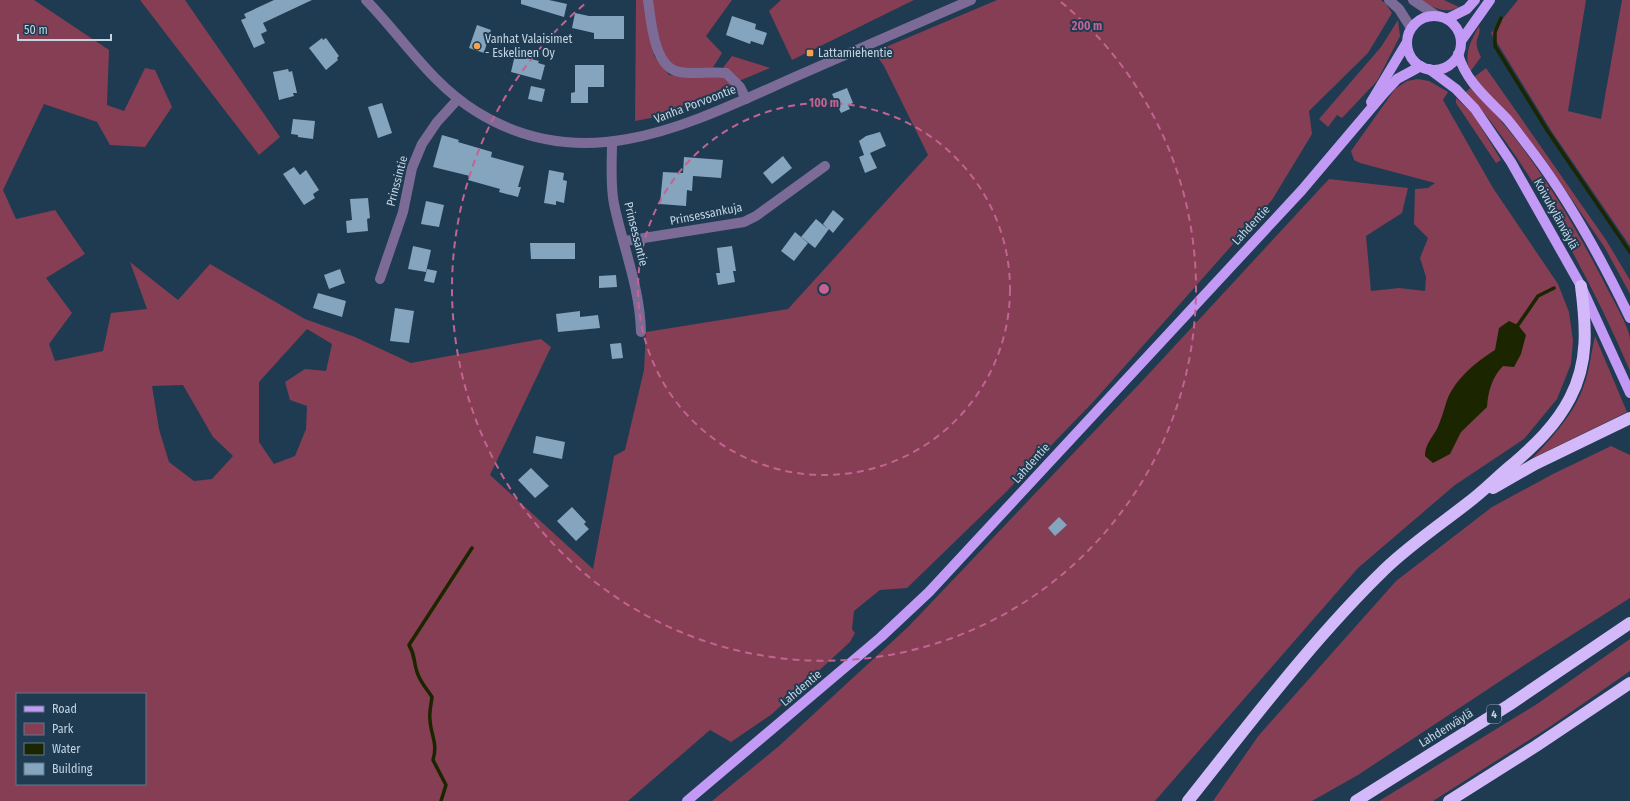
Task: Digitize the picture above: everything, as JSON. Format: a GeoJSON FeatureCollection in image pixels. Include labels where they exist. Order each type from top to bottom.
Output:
{"type":"FeatureCollection","features":[{"type":"Feature","properties":{"kind":"highway"},"geometry":{"type":"LineString","coordinates":[[1188,801],[1338,617],[1386,568],[1428,533],[1471,501],[1545,435],[1558,418],[1570,398],[1582,366],[1586,339],[1581,286]]}},
{"type":"Feature","properties":{"kind":"highway"},"geometry":{"type":"LineString","coordinates":[[1471,501],[1536,464],[1630,418]]}},
{"type":"Feature","properties":{"kind":"highway","name":"Lahdenväylä"},"geometry":{"type":"LineString","coordinates":[[1356,801],[1509,705],[1630,623]]}},
{"type":"Feature","properties":{"kind":"highway"},"geometry":{"type":"LineString","coordinates":[[1449,801],[1536,746],[1630,683]]}},
{"type":"Feature","properties":{"kind":"main road"},"geometry":{"type":"LineString","coordinates":[[1447,19],[1467,9],[1475,0]]}},
{"type":"Feature","properties":{"kind":"main road"},"geometry":{"type":"LineString","coordinates":[[1461,42],[1459,33],[1454,25],[1447,19],[1437,16],[1426,17],[1417,22],[1411,28],[1407,42],[1409,51],[1414,60],[1425,68],[1440,69],[1448,66],[1458,54],[1461,42],[1490,0]]}},
{"type":"Feature","properties":{"kind":"main road","name":"Lahdentie"},"geometry":{"type":"LineString","coordinates":[[1365,113],[1374,94],[1407,42]]}},
{"type":"Feature","properties":{"kind":"main road","name":"Koivukylänväylä"},"geometry":{"type":"LineString","coordinates":[[1458,54],[1462,68],[1468,78],[1508,120],[1565,196],[1601,258],[1630,318]]}},
{"type":"Feature","properties":{"kind":"main road","name":"Lahdentie"},"geometry":{"type":"LineString","coordinates":[[687,801],[881,637],[929,592],[1302,190],[1365,113],[1397,79],[1425,68]]}},
{"type":"Feature","properties":{"kind":"main road","name":"Koivukylänväylä"},"geometry":{"type":"LineString","coordinates":[[1425,68],[1456,89],[1475,109],[1528,190],[1581,286],[1630,393]]}},
{"type":"Feature","properties":{"kind":"street","name":"Vanha Porvoontie"},"geometry":{"type":"LineString","coordinates":[[366,0],[438,82],[458,99],[499,124],[524,134],[581,144],[612,142],[676,128],[746,99],[971,0]]}},
{"type":"Feature","properties":{"kind":"street"},"geometry":{"type":"LineString","coordinates":[[648,0],[660,57],[668,68],[681,73],[726,73],[740,87],[746,99]]}},
{"type":"Feature","properties":{"kind":"street"},"geometry":{"type":"LineString","coordinates":[[1389,0],[1399,9],[1411,28]]}},
{"type":"Feature","properties":{"kind":"street"},"geometry":{"type":"LineString","coordinates":[[1413,0],[1437,16]]}},
{"type":"Feature","properties":{"kind":"street","name":"Prinssintie"},"geometry":{"type":"LineString","coordinates":[[380,279],[403,212],[412,168],[422,144],[437,122],[458,99]]}},
{"type":"Feature","properties":{"kind":"street","name":"Prinsessantie"},"geometry":{"type":"LineString","coordinates":[[612,142],[612,179],[614,203],[625,241],[639,301],[641,332]]}},
{"type":"Feature","properties":{"kind":"street","name":"Prinsessankuja"},"geometry":{"type":"LineString","coordinates":[[625,241],[744,222],[756,216],[824,166]]}},
{"type":"Feature","properties":{"kind":"green space"},"geometry":{"type":"Polygon","coordinates":[[[0,0],[34,0],[109,50],[107,105],[124,111],[145,68],[155,70],[172,107],[145,147],[110,145],[97,122],[44,104],[3,190],[16,219],[55,210],[85,254],[46,278],[72,313],[49,344],[55,361],[103,351],[111,313],[147,309],[130,262],[178,300],[210,264],[305,319],[355,337],[411,363],[541,339],[551,347],[490,475],[593,569],[614,456],[625,450],[644,370],[646,332],[788,309],[928,155],[884,66],[874,52],[997,0],[1381,0],[1386,4],[1392,13],[1368,53],[1309,111],[1312,134],[1272,200],[1094,401],[1005,493],[907,588],[880,590],[854,611],[852,629],[855,633],[850,642],[772,714],[731,742],[710,730],[628,801],[0,801],[0,0]],[[307,329],[259,382],[259,442],[274,464],[295,456],[306,429],[307,406],[290,400],[285,382],[305,369],[326,371],[332,344],[307,329]],[[183,385],[152,386],[159,429],[169,462],[194,481],[212,479],[233,456],[213,437],[183,385]]]}},
{"type":"Feature","properties":{"kind":"green space"},"geometry":{"type":"Polygon","coordinates":[[[140,0],[185,0],[280,137],[259,155],[140,0]]]}},
{"type":"Feature","properties":{"kind":"green space"},"geometry":{"type":"Polygon","coordinates":[[[636,0],[645,0],[654,56],[669,75],[725,76],[731,85],[656,117],[635,121],[636,0]]]}},
{"type":"Feature","properties":{"kind":"green space"},"geometry":{"type":"Polygon","coordinates":[[[651,0],[732,0],[706,36],[722,53],[712,69],[685,70],[675,68],[662,55],[651,0]]]}},
{"type":"Feature","properties":{"kind":"green space"},"geometry":{"type":"Polygon","coordinates":[[[781,0],[914,0],[792,60],[769,11],[781,0]]]}},
{"type":"Feature","properties":{"kind":"green space"},"geometry":{"type":"Polygon","coordinates":[[[1420,0],[1444,0],[1459,7],[1444,10],[1420,0]]]}},
{"type":"Feature","properties":{"kind":"green space"},"geometry":{"type":"Polygon","coordinates":[[[1518,0],[1586,0],[1568,111],[1601,119],[1622,0],[1630,0],[1630,246],[1552,132],[1491,33],[1518,0]]]}},
{"type":"Feature","properties":{"kind":"green space"},"geometry":{"type":"Polygon","coordinates":[[[1398,20],[1400,36],[1377,81],[1342,118],[1337,115],[1328,127],[1319,119],[1381,47],[1398,20]]]}},
{"type":"Feature","properties":{"kind":"green space"},"geometry":{"type":"Polygon","coordinates":[[[1479,26],[1480,30],[1477,46],[1481,57],[1470,72],[1468,66],[1469,48],[1479,26]]]}},
{"type":"Feature","properties":{"kind":"green space"},"geometry":{"type":"Polygon","coordinates":[[[732,56],[770,68],[739,81],[734,74],[722,69],[732,56]]]}},
{"type":"Feature","properties":{"kind":"green space"},"geometry":{"type":"Polygon","coordinates":[[[1486,68],[1606,240],[1630,280],[1630,294],[1605,248],[1542,156],[1511,118],[1473,78],[1486,68]]]}},
{"type":"Feature","properties":{"kind":"green space"},"geometry":{"type":"Polygon","coordinates":[[[1418,79],[1429,81],[1448,92],[1443,100],[1493,188],[1558,284],[1569,312],[1573,341],[1571,364],[1557,399],[1524,439],[1455,485],[1358,568],[1155,801],[712,801],[779,746],[908,627],[1144,379],[1329,179],[1408,188],[1402,213],[1366,236],[1371,291],[1399,288],[1425,291],[1426,277],[1420,258],[1428,238],[1414,224],[1415,189],[1428,188],[1435,183],[1360,163],[1354,160],[1351,151],[1395,89],[1407,81],[1418,79]]]}},
{"type":"Feature","properties":{"kind":"green space"},"geometry":{"type":"Polygon","coordinates":[[[1470,88],[1491,109],[1529,156],[1579,235],[1629,333],[1630,371],[1596,297],[1547,206],[1504,139],[1466,92],[1470,88]]]}},
{"type":"Feature","properties":{"kind":"green space"},"geometry":{"type":"Polygon","coordinates":[[[1456,98],[1473,114],[1501,160],[1496,163],[1456,103],[1456,98]]]}},
{"type":"Feature","properties":{"kind":"green space"},"geometry":{"type":"Polygon","coordinates":[[[1595,336],[1627,412],[1533,458],[1563,424],[1575,405],[1586,379],[1595,336]]]}},
{"type":"Feature","properties":{"kind":"green space"},"geometry":{"type":"Polygon","coordinates":[[[1611,446],[1630,455],[1630,598],[1523,666],[1358,775],[1312,801],[1213,801],[1259,735],[1396,581],[1492,507],[1553,474],[1611,446]]]}},
{"type":"Feature","properties":{"kind":"green space"},"geometry":{"type":"Polygon","coordinates":[[[1630,639],[1630,671],[1551,726],[1433,801],[1379,801],[1537,704],[1630,639]]]}},
{"type":"Feature","properties":{"kind":"water"},"geometry":{"type":"Polygon","coordinates":[[[1509,321],[1518,325],[1526,335],[1521,354],[1514,367],[1503,366],[1499,370],[1491,385],[1487,407],[1461,432],[1450,454],[1433,463],[1425,456],[1426,449],[1437,429],[1451,392],[1467,371],[1495,350],[1499,328],[1509,321]]]}},
{"type":"Feature","properties":{"kind":"building"},"geometry":{"type":"Polygon","coordinates":[[[274,0],[312,0],[263,23],[267,31],[261,34],[265,43],[254,48],[241,20],[246,18],[244,14],[274,0]]]}},
{"type":"Feature","properties":{"kind":"building"},"geometry":{"type":"Polygon","coordinates":[[[521,0],[549,0],[567,4],[564,17],[521,4],[521,0]]]}},
{"type":"Feature","properties":{"kind":"building"},"geometry":{"type":"Polygon","coordinates":[[[575,13],[589,16],[624,16],[624,39],[594,39],[594,33],[572,28],[575,13]]]}},
{"type":"Feature","properties":{"kind":"building"},"geometry":{"type":"Polygon","coordinates":[[[732,16],[756,24],[755,29],[767,33],[763,45],[751,41],[750,44],[726,35],[732,16]]]}},
{"type":"Feature","properties":{"kind":"building"},"geometry":{"type":"Polygon","coordinates":[[[477,25],[491,30],[484,53],[469,48],[477,25]]]}},
{"type":"Feature","properties":{"kind":"building"},"geometry":{"type":"Polygon","coordinates":[[[322,38],[323,40],[326,38],[339,56],[337,58],[338,60],[326,70],[309,48],[322,38]]]}},
{"type":"Feature","properties":{"kind":"building"},"geometry":{"type":"Polygon","coordinates":[[[515,55],[539,61],[538,63],[545,65],[541,80],[511,72],[515,55]]]}},
{"type":"Feature","properties":{"kind":"building"},"geometry":{"type":"Polygon","coordinates":[[[575,65],[604,65],[604,87],[588,87],[588,103],[571,103],[571,93],[575,92],[575,65]]]}},
{"type":"Feature","properties":{"kind":"building"},"geometry":{"type":"Polygon","coordinates":[[[288,69],[289,72],[292,71],[297,93],[293,93],[294,96],[279,100],[273,72],[288,69]]]}},
{"type":"Feature","properties":{"kind":"building"},"geometry":{"type":"Polygon","coordinates":[[[531,86],[545,89],[542,102],[528,99],[531,86]]]}},
{"type":"Feature","properties":{"kind":"building"},"geometry":{"type":"Polygon","coordinates":[[[847,88],[853,103],[848,105],[850,109],[841,113],[832,94],[847,88]]]}},
{"type":"Feature","properties":{"kind":"building"},"geometry":{"type":"Polygon","coordinates":[[[382,103],[392,133],[378,138],[368,107],[382,103]]]}},
{"type":"Feature","properties":{"kind":"building"},"geometry":{"type":"Polygon","coordinates":[[[293,119],[315,121],[313,139],[298,137],[298,135],[291,134],[293,119]]]}},
{"type":"Feature","properties":{"kind":"building"},"geometry":{"type":"Polygon","coordinates":[[[880,132],[886,146],[870,153],[877,168],[865,173],[859,157],[864,155],[859,141],[866,136],[880,132]]]}},
{"type":"Feature","properties":{"kind":"building"},"geometry":{"type":"Polygon","coordinates":[[[442,135],[459,140],[458,142],[492,152],[491,157],[524,166],[518,187],[521,187],[518,197],[499,192],[500,189],[468,180],[470,176],[433,167],[442,135]]]}},
{"type":"Feature","properties":{"kind":"building"},"geometry":{"type":"Polygon","coordinates":[[[783,156],[792,168],[772,184],[763,173],[783,156]]]}},
{"type":"Feature","properties":{"kind":"building"},"geometry":{"type":"Polygon","coordinates":[[[684,157],[723,160],[721,178],[693,176],[692,191],[687,190],[686,206],[660,204],[663,172],[683,173],[684,157]]]}},
{"type":"Feature","properties":{"kind":"building"},"geometry":{"type":"Polygon","coordinates":[[[294,167],[300,175],[306,170],[319,190],[313,194],[315,198],[304,205],[283,174],[294,167]]]}},
{"type":"Feature","properties":{"kind":"building"},"geometry":{"type":"Polygon","coordinates":[[[549,170],[564,173],[563,180],[567,181],[564,203],[556,201],[556,205],[544,203],[549,170]]]}},
{"type":"Feature","properties":{"kind":"building"},"geometry":{"type":"Polygon","coordinates":[[[368,198],[370,218],[367,219],[368,231],[347,233],[346,221],[352,220],[350,199],[368,198]]]}},
{"type":"Feature","properties":{"kind":"building"},"geometry":{"type":"Polygon","coordinates":[[[426,201],[444,205],[439,227],[421,224],[426,201]]]}},
{"type":"Feature","properties":{"kind":"building"},"geometry":{"type":"Polygon","coordinates":[[[833,210],[844,219],[833,233],[829,229],[815,248],[801,237],[816,219],[828,229],[823,224],[833,210]]]}},
{"type":"Feature","properties":{"kind":"building"},"geometry":{"type":"Polygon","coordinates":[[[795,232],[808,243],[794,261],[781,251],[795,232]]]}},
{"type":"Feature","properties":{"kind":"building"},"geometry":{"type":"Polygon","coordinates":[[[530,243],[575,243],[575,259],[531,259],[530,243]]]}},
{"type":"Feature","properties":{"kind":"building"},"geometry":{"type":"Polygon","coordinates":[[[413,246],[431,250],[426,272],[408,269],[413,246]]]}},
{"type":"Feature","properties":{"kind":"building"},"geometry":{"type":"Polygon","coordinates":[[[732,246],[736,271],[733,271],[735,282],[718,285],[716,273],[720,273],[717,248],[732,246]]]}},
{"type":"Feature","properties":{"kind":"building"},"geometry":{"type":"Polygon","coordinates":[[[340,269],[345,283],[329,289],[324,275],[340,269]]]}},
{"type":"Feature","properties":{"kind":"building"},"geometry":{"type":"Polygon","coordinates":[[[427,269],[437,271],[434,283],[424,281],[427,269]]]}},
{"type":"Feature","properties":{"kind":"building"},"geometry":{"type":"Polygon","coordinates":[[[616,275],[617,287],[599,288],[599,276],[616,275]]]}},
{"type":"Feature","properties":{"kind":"building"},"geometry":{"type":"Polygon","coordinates":[[[318,293],[346,301],[342,317],[313,308],[318,293]]]}},
{"type":"Feature","properties":{"kind":"building"},"geometry":{"type":"Polygon","coordinates":[[[395,308],[414,311],[409,343],[390,341],[395,308]]]}},
{"type":"Feature","properties":{"kind":"building"},"geometry":{"type":"Polygon","coordinates":[[[580,311],[580,317],[598,315],[600,328],[558,332],[556,314],[580,311]]]}},
{"type":"Feature","properties":{"kind":"building"},"geometry":{"type":"Polygon","coordinates":[[[621,343],[623,358],[612,359],[610,344],[621,343]]]}},
{"type":"Feature","properties":{"kind":"building"},"geometry":{"type":"Polygon","coordinates":[[[536,436],[565,442],[562,459],[533,453],[536,436]]]}},
{"type":"Feature","properties":{"kind":"building"},"geometry":{"type":"Polygon","coordinates":[[[531,468],[549,486],[535,498],[518,480],[531,468]]]}},
{"type":"Feature","properties":{"kind":"building"},"geometry":{"type":"Polygon","coordinates":[[[572,507],[586,522],[584,524],[589,529],[576,541],[557,521],[572,507]]]}},
{"type":"Feature","properties":{"kind":"building"},"geometry":{"type":"Polygon","coordinates":[[[1059,517],[1067,525],[1055,536],[1048,528],[1059,517]]]}},
{"type":"Feature","properties":{"kind":"waterway"},"geometry":{"type":"LineString","coordinates":[[1501,18],[1495,32],[1495,46],[1547,130],[1630,252]]}},
{"type":"Feature","properties":{"kind":"waterway"},"geometry":{"type":"LineString","coordinates":[[1518,325],[1538,296],[1554,288]]}},
{"type":"Feature","properties":{"kind":"waterway"},"geometry":{"type":"LineString","coordinates":[[441,801],[446,785],[433,760],[435,744],[430,717],[432,697],[418,676],[413,653],[409,645],[472,548]]}},
{"type":"Feature","properties":{"kind":"place","name":"Vanhat Valaisimet - Eskelinen Oy"},"geometry":{"type":"Point","coordinates":[477,46]}},
{"type":"Feature","properties":{"kind":"place","name":"Lattamiehentie"},"geometry":{"type":"Point","coordinates":[810,53]}}]}
